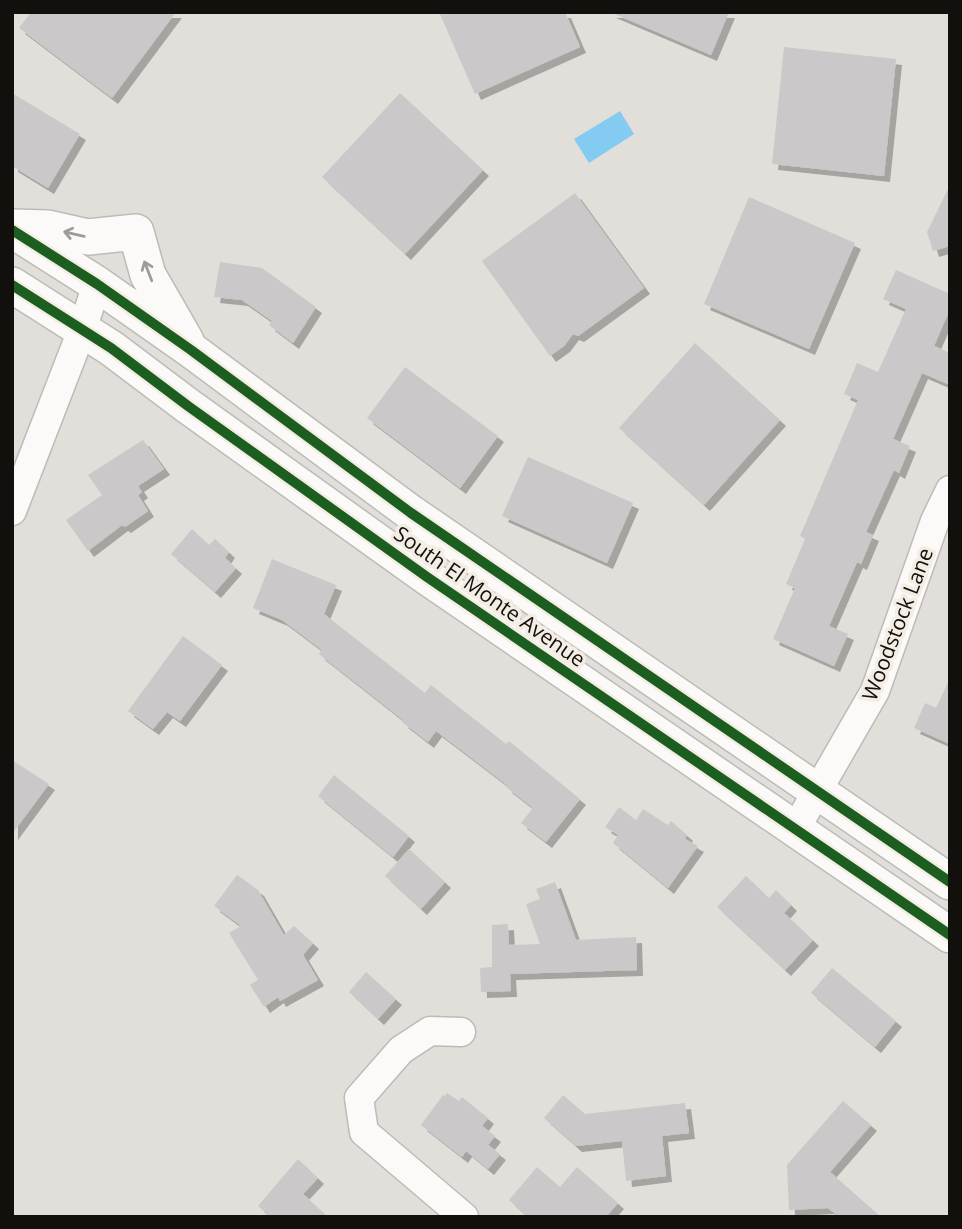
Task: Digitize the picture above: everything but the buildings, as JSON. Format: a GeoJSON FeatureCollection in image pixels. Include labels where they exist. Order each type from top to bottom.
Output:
{"type":"FeatureCollection","features":[{"type":"Feature","properties":{"kind":"main road"},"geometry":{"type":"LineString","coordinates":[[12,229],[48,228],[88,237],[136,232],[148,275],[191,350]]}},
{"type":"Feature","properties":{"kind":"main road","name":"South El Monte Avenue"},"geometry":{"type":"LineString","coordinates":[[12,229],[191,350],[411,513],[950,882]]}},
{"type":"Feature","properties":{"kind":"main road","name":"South El Monte Avenue"},"geometry":{"type":"LineString","coordinates":[[12,285],[111,348],[427,577],[950,935]]}},
{"type":"Feature","properties":{"kind":"street"},"geometry":{"type":"LineString","coordinates":[[12,511],[97,284]]}},
{"type":"Feature","properties":{"kind":"street","name":"Woodstock Lane"},"geometry":{"type":"LineString","coordinates":[[796,828],[875,691],[935,521],[950,491]]}},
{"type":"Feature","properties":{"kind":"street"},"geometry":{"type":"LineString","coordinates":[[461,1032],[430,1031],[401,1050],[359,1098],[364,1132],[464,1217]]}},
{"type":"Feature","properties":{"kind":"water"},"geometry":{"type":"Polygon","coordinates":[[[620,111],[634,134],[589,163],[574,139],[620,111]]]}},
{"type":"Feature","properties":{"kind":"cycle path"},"geometry":{"type":"LineString","coordinates":[[12,230],[97,284],[191,350],[411,513],[950,882]]}},
{"type":"Feature","properties":{"kind":"cycle path"},"geometry":{"type":"LineString","coordinates":[[12,285],[111,348],[427,577],[950,935]]}}]}
